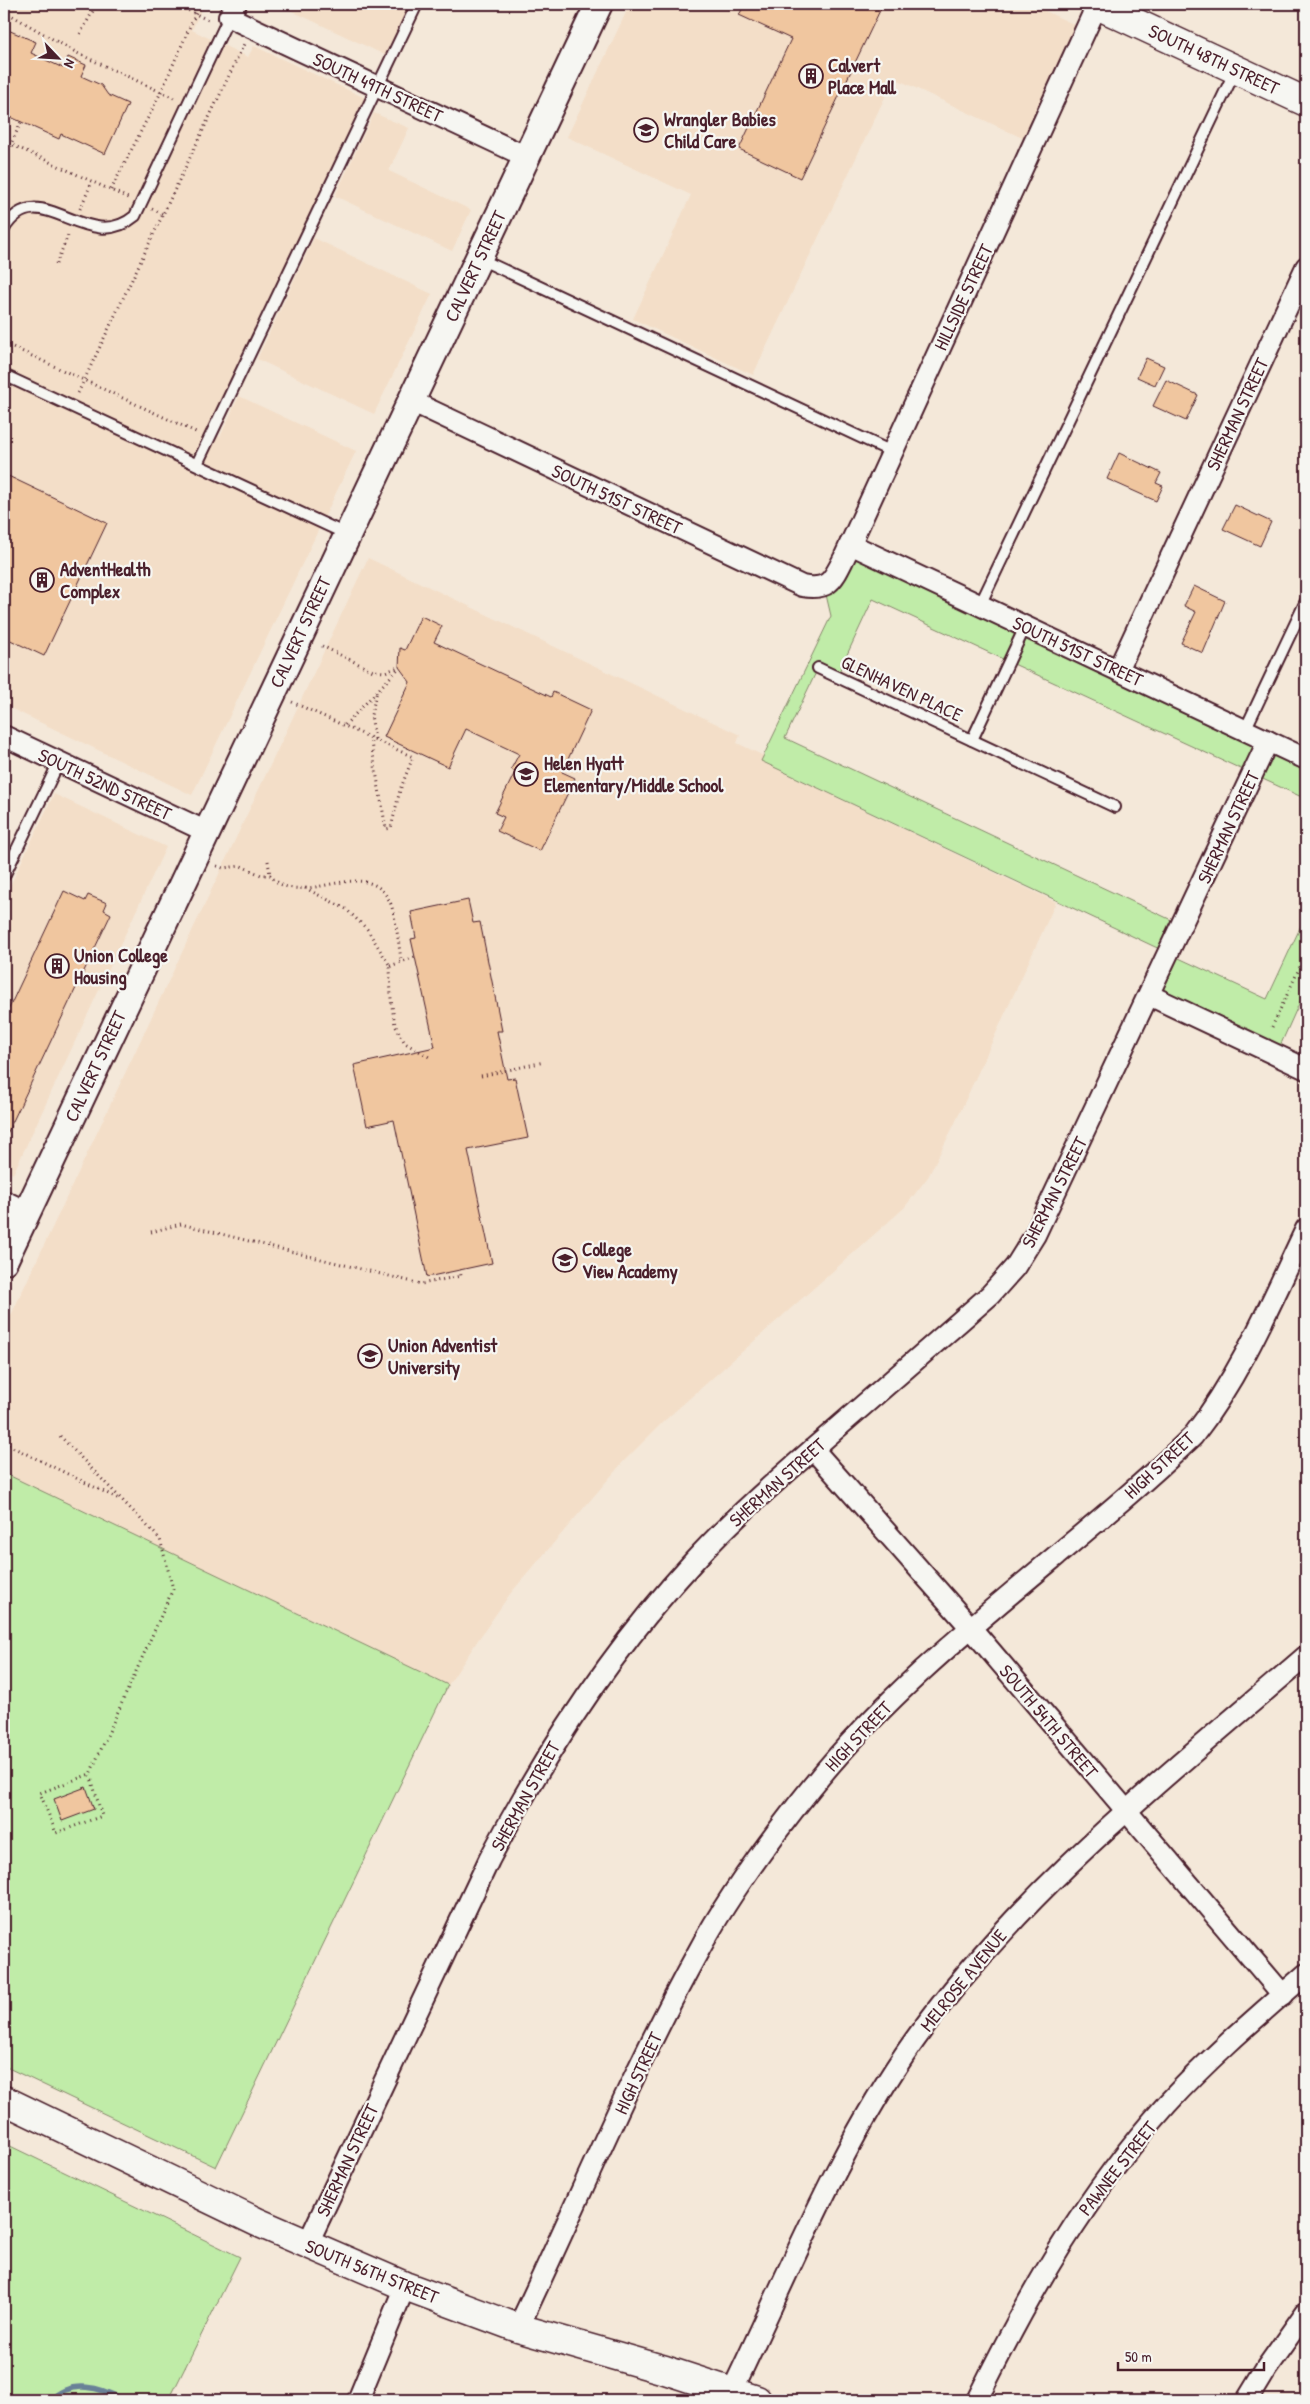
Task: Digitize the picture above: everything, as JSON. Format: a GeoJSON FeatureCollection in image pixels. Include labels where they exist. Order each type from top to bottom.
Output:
{"type":"FeatureCollection","features":[{"type":"Feature","properties":{"kind":"main road","name":"SOUTH 48TH STREET"},"geometry":{"type":"LineString","coordinates":[[1096,4],[1306,102]]}},
{"type":"Feature","properties":{"kind":"main road","name":"SOUTH 56TH STREET"},"geometry":{"type":"LineString","coordinates":[[4,2100],[307,2245],[405,2286],[518,2328],[745,2395]]}},
{"type":"Feature","properties":{"kind":"street","name":"CALVERT STREET"},"geometry":{"type":"LineString","coordinates":[[4,1261],[205,831],[599,4]]}},
{"type":"Feature","properties":{"kind":"street","name":"HILLSIDE STREET"},"geometry":{"type":"LineString","coordinates":[[824,586],[836,572],[850,544],[1096,4]]}},
{"type":"Feature","properties":{"kind":"street","name":"SOUTH 49TH STREET"},"geometry":{"type":"LineString","coordinates":[[233,10],[378,87],[527,157]]}},
{"type":"Feature","properties":{"kind":"street","name":"SHERMAN STREET"},"geometry":{"type":"LineString","coordinates":[[1118,670],[1306,267]]}},
{"type":"Feature","properties":{"kind":"street","name":"SOUTH 51ST STREET"},"geometry":{"type":"LineString","coordinates":[[411,402],[802,586],[814,588],[824,586]]}},
{"type":"Feature","properties":{"kind":"street","name":"SOUTH 51ST STREET"},"geometry":{"type":"LineString","coordinates":[[850,544],[1306,759]]}},
{"type":"Feature","properties":{"kind":"street","name":"SOUTH 52ND STREET"},"geometry":{"type":"LineString","coordinates":[[4,736],[205,831]]}},
{"type":"Feature","properties":{"kind":"street","name":"SHERMAN STREET"},"geometry":{"type":"LineString","coordinates":[[307,2245],[489,1860],[518,1805],[556,1741],[600,1675],[682,1574],[747,1508],[990,1296],[1015,1267],[1035,1235],[1268,741]]}},
{"type":"Feature","properties":{"kind":"street"},"geometry":{"type":"LineString","coordinates":[[1149,995],[1306,1069]]}},
{"type":"Feature","properties":{"kind":"street"},"geometry":{"type":"LineString","coordinates":[[4,1201],[27,1212]]}},
{"type":"Feature","properties":{"kind":"street","name":"HIGH STREET"},"geometry":{"type":"LineString","coordinates":[[518,2328],[663,2019],[698,1950],[732,1895],[812,1786],[860,1732],[908,1684],[1168,1460],[1193,1436],[1217,1404],[1242,1364],[1306,1229]]}},
{"type":"Feature","properties":{"kind":"street","name":"SOUTH 54TH STREET"},"geometry":{"type":"LineString","coordinates":[[813,1449],[971,1628],[1282,1995]]}},
{"type":"Feature","properties":{"kind":"street","name":"MELROSE AVENUE"},"geometry":{"type":"LineString","coordinates":[[745,2395],[838,2169],[872,2107],[913,2042],[958,1981],[1009,1923],[1058,1873],[1306,1656]]}},
{"type":"Feature","properties":{"kind":"street","name":"PAWNEE STREET"},"geometry":{"type":"LineString","coordinates":[[977,2400],[1036,2285],[1072,2227],[1116,2166],[1168,2103],[1221,2050],[1306,1974]]}},
{"type":"Feature","properties":{"kind":"street"},"geometry":{"type":"LineString","coordinates":[[358,2400],[405,2286]]}},
{"type":"Feature","properties":{"kind":"street"},"geometry":{"type":"LineString","coordinates":[[1246,2400],[1266,2367],[1306,2312]]}},
{"type":"Feature","properties":{"kind":"lane"},"geometry":{"type":"LineString","coordinates":[[197,464],[417,4]]}},
{"type":"Feature","properties":{"kind":"lane"},"geometry":{"type":"LineString","coordinates":[[4,229],[10,219],[26,210],[48,209],[74,221],[101,229],[125,224],[135,216],[233,10]]}},
{"type":"Feature","properties":{"kind":"lane"},"geometry":{"type":"LineString","coordinates":[[980,605],[1236,70]]}},
{"type":"Feature","properties":{"kind":"lane"},"geometry":{"type":"LineString","coordinates":[[479,258],[892,452]]}},
{"type":"Feature","properties":{"kind":"lane"},"geometry":{"type":"LineString","coordinates":[[4,374],[346,534]]}},
{"type":"Feature","properties":{"kind":"lane"},"geometry":{"type":"LineString","coordinates":[[1245,730],[1306,601]]}},
{"type":"Feature","properties":{"kind":"lane","name":"GLENHAVEN PLACE"},"geometry":{"type":"LineString","coordinates":[[972,740],[1025,626]]}},
{"type":"Feature","properties":{"kind":"lane","name":"GLENHAVEN PLACE"},"geometry":{"type":"LineString","coordinates":[[818,668],[1115,808]]}},
{"type":"Feature","properties":{"kind":"lane"},"geometry":{"type":"LineString","coordinates":[[4,876],[58,762]]}},
{"type":"Feature","properties":{"kind":"path"},"geometry":{"type":"LineString","coordinates":[[80,34],[98,4]]}},
{"type":"Feature","properties":{"kind":"path"},"geometry":{"type":"LineString","coordinates":[[4,11],[77,53],[188,105]]}},
{"type":"Feature","properties":{"kind":"path"},"geometry":{"type":"LineString","coordinates":[[111,190],[161,92],[196,14]]}},
{"type":"Feature","properties":{"kind":"path"},"geometry":{"type":"LineString","coordinates":[[71,406],[246,39]]}},
{"type":"Feature","properties":{"kind":"path"},"geometry":{"type":"LineString","coordinates":[[4,160],[21,122]]}},
{"type":"Feature","properties":{"kind":"path"},"geometry":{"type":"LineString","coordinates":[[4,141],[163,214]]}},
{"type":"Feature","properties":{"kind":"path"},"geometry":{"type":"LineString","coordinates":[[56,264],[92,182]]}},
{"type":"Feature","properties":{"kind":"path"},"geometry":{"type":"LineString","coordinates":[[4,342],[210,438]]}},
{"type":"Feature","properties":{"kind":"path"},"geometry":{"type":"LineString","coordinates":[[322,646],[373,671],[385,672],[399,668],[345,726]]}},
{"type":"Feature","properties":{"kind":"path"},"geometry":{"type":"LineString","coordinates":[[375,740],[371,715],[378,690]]}},
{"type":"Feature","properties":{"kind":"path"},"geometry":{"type":"LineString","coordinates":[[272,692],[370,737],[375,740],[413,757],[400,790],[390,828],[386,829],[370,737]]}},
{"type":"Feature","properties":{"kind":"path"},"geometry":{"type":"LineString","coordinates":[[268,861],[270,874],[276,882],[284,887],[305,888],[357,880],[371,884],[381,890],[390,900],[401,960]]}},
{"type":"Feature","properties":{"kind":"path"},"geometry":{"type":"LineString","coordinates":[[217,866],[224,868],[241,866],[261,875],[270,874]]}},
{"type":"Feature","properties":{"kind":"path"},"geometry":{"type":"LineString","coordinates":[[305,888],[346,909],[368,929],[390,966],[391,1000],[395,1025],[405,1043],[429,1057]]}},
{"type":"Feature","properties":{"kind":"path"},"geometry":{"type":"LineString","coordinates":[[1272,1027],[1306,954]]}},
{"type":"Feature","properties":{"kind":"path"},"geometry":{"type":"LineString","coordinates":[[390,966],[401,960],[415,957]]}},
{"type":"Feature","properties":{"kind":"path"},"geometry":{"type":"LineString","coordinates":[[481,1076],[544,1062]]}},
{"type":"Feature","properties":{"kind":"path"},"geometry":{"type":"LineString","coordinates":[[151,1232],[181,1224],[421,1284],[461,1276],[460,1270]]}},
{"type":"Feature","properties":{"kind":"path"},"geometry":{"type":"LineString","coordinates":[[60,1436],[160,1539],[174,1590],[90,1774],[102,1816],[56,1833],[40,1793],[90,1774]]}},
{"type":"Feature","properties":{"kind":"path"},"geometry":{"type":"LineString","coordinates":[[4,1443],[122,1500]]}},
{"type":"Feature","properties":{"kind":"shaded area"},"geometry":{"type":"Polygon","coordinates":[[[4,4],[204,4],[192,30],[248,57],[254,46],[365,98],[208,431],[220,437],[239,396],[356,451],[192,795],[4,705],[4,4]]]}},
{"type":"Feature","properties":{"kind":"shaded area"},"geometry":{"type":"Polygon","coordinates":[[[277,4],[412,4],[387,56],[277,4]]]}},
{"type":"Feature","properties":{"kind":"shaded area"},"geometry":{"type":"Polygon","coordinates":[[[630,4],[1030,4],[1086,30],[1033,143],[894,78],[753,375],[633,319],[691,195],[567,137],[630,4]]]}},
{"type":"Feature","properties":{"kind":"shaded area"},"geometry":{"type":"Polygon","coordinates":[[[374,113],[409,128],[389,171],[471,210],[452,251],[335,196],[374,113]]]}},
{"type":"Feature","properties":{"kind":"shaded area"},"geometry":{"type":"Polygon","coordinates":[[[314,238],[432,294],[374,414],[257,359],[314,238]]]}},
{"type":"Feature","properties":{"kind":"shaded area","name":"Union Adventist University"},"geometry":{"type":"Polygon","coordinates":[[[368,558],[740,735],[737,743],[764,756],[761,761],[1056,902],[955,1123],[928,1177],[904,1208],[664,1421],[623,1462],[510,1594],[478,1640],[445,1690],[216,2167],[4,2066],[4,1330],[368,558]]]}},
{"type":"Feature","properties":{"kind":"shaded area"},"geometry":{"type":"Polygon","coordinates":[[[54,794],[166,847],[13,1174],[4,1169],[4,898],[54,794]]]}},
{"type":"Feature","properties":{"kind":"green space"},"geometry":{"type":"Polygon","coordinates":[[[850,544],[1306,759],[1306,799],[873,599],[837,676],[818,668],[785,738],[1182,925],[1168,953],[761,761],[831,616],[824,586],[850,544]]]}},
{"type":"Feature","properties":{"kind":"green space"},"geometry":{"type":"Polygon","coordinates":[[[1306,915],[1306,988],[1276,1055],[1149,995],[1168,953],[1267,999],[1306,915]]]}},
{"type":"Feature","properties":{"kind":"green space"},"geometry":{"type":"Polygon","coordinates":[[[4,1473],[448,1685],[216,2167],[4,2066],[4,1473]]]}},
{"type":"Feature","properties":{"kind":"green space"},"geometry":{"type":"Polygon","coordinates":[[[4,2143],[240,2257],[169,2400],[27,2400],[4,2391],[4,2143]]]}},
{"type":"Feature","properties":{"kind":"building","name":"Calvert Place Mall"},"geometry":{"type":"Polygon","coordinates":[[[745,4],[883,4],[800,178],[739,149],[791,39],[739,15],[745,4]]]}},
{"type":"Feature","properties":{"kind":"building"},"geometry":{"type":"Polygon","coordinates":[[[8,30],[36,42],[31,53],[63,68],[68,57],[86,65],[81,76],[101,85],[108,95],[128,104],[105,154],[61,134],[59,139],[4,114],[4,40],[8,30]]]}},
{"type":"Feature","properties":{"kind":"building"},"geometry":{"type":"Polygon","coordinates":[[[1146,358],[1164,366],[1155,385],[1137,377],[1146,358]]]}},
{"type":"Feature","properties":{"kind":"building"},"geometry":{"type":"Polygon","coordinates":[[[1166,380],[1198,395],[1186,421],[1153,406],[1166,380]]]}},
{"type":"Feature","properties":{"kind":"building"},"geometry":{"type":"Polygon","coordinates":[[[1119,453],[1161,473],[1156,483],[1163,486],[1156,501],[1107,479],[1119,453]]]}},
{"type":"Feature","properties":{"kind":"building","name":"AdventHealth Complex"},"geometry":{"type":"Polygon","coordinates":[[[4,474],[107,523],[44,656],[4,637],[4,474]]]}},
{"type":"Feature","properties":{"kind":"building"},"geometry":{"type":"Polygon","coordinates":[[[1235,505],[1271,522],[1260,546],[1223,529],[1235,505]]]}},
{"type":"Feature","properties":{"kind":"building"},"geometry":{"type":"Polygon","coordinates":[[[1194,586],[1225,601],[1203,653],[1181,643],[1196,612],[1184,606],[1194,586]]]}},
{"type":"Feature","properties":{"kind":"building","name":"Helen Hyatt Elementary/Middle School"},"geometry":{"type":"Polygon","coordinates":[[[421,616],[442,626],[434,642],[551,697],[553,692],[591,710],[562,772],[575,778],[540,851],[497,831],[504,817],[495,813],[515,772],[511,769],[519,754],[466,729],[448,767],[384,737],[410,682],[399,667],[400,648],[405,650],[421,616]]]}},
{"type":"Feature","properties":{"kind":"building","name":"Union College Housing"},"geometry":{"type":"Polygon","coordinates":[[[64,891],[85,901],[88,895],[107,903],[104,910],[111,914],[4,1140],[4,1019],[64,891]]]}},
{"type":"Feature","properties":{"kind":"building"},"geometry":{"type":"Polygon","coordinates":[[[468,900],[473,923],[480,922],[502,1031],[497,1031],[507,1079],[515,1078],[528,1138],[468,1150],[492,1263],[427,1277],[394,1120],[367,1126],[354,1065],[435,1047],[411,939],[416,938],[411,912],[468,900]]]}},
{"type":"Feature","properties":{"kind":"building"},"geometry":{"type":"Polygon","coordinates":[[[86,1787],[94,1809],[62,1821],[54,1799],[86,1787]]]}},
{"type":"Feature","properties":{"kind":"waterway"},"geometry":{"type":"LineString","coordinates":[[51,2400],[59,2393],[77,2387],[96,2389],[123,2400]]}},
{"type":"Feature","properties":{"kind":"place","name":"Calvert Place Mall"},"geometry":{"type":"Point","coordinates":[811,76]}},
{"type":"Feature","properties":{"kind":"place","name":"Wrangler Babies Child Care"},"geometry":{"type":"Point","coordinates":[646,130]}},
{"type":"Feature","properties":{"kind":"place","name":"AdventHealth Complex"},"geometry":{"type":"Point","coordinates":[42,580]}},
{"type":"Feature","properties":{"kind":"place","name":"Helen Hyatt Elementary/Middle School"},"geometry":{"type":"Point","coordinates":[526,774]}},
{"type":"Feature","properties":{"kind":"place","name":"Union College Housing"},"geometry":{"type":"Point","coordinates":[57,966]}},
{"type":"Feature","properties":{"kind":"place","name":"College View Academy"},"geometry":{"type":"Point","coordinates":[565,1260]}},
{"type":"Feature","properties":{"kind":"place","name":"Union Adventist University"},"geometry":{"type":"Point","coordinates":[370,1356]}}]}
